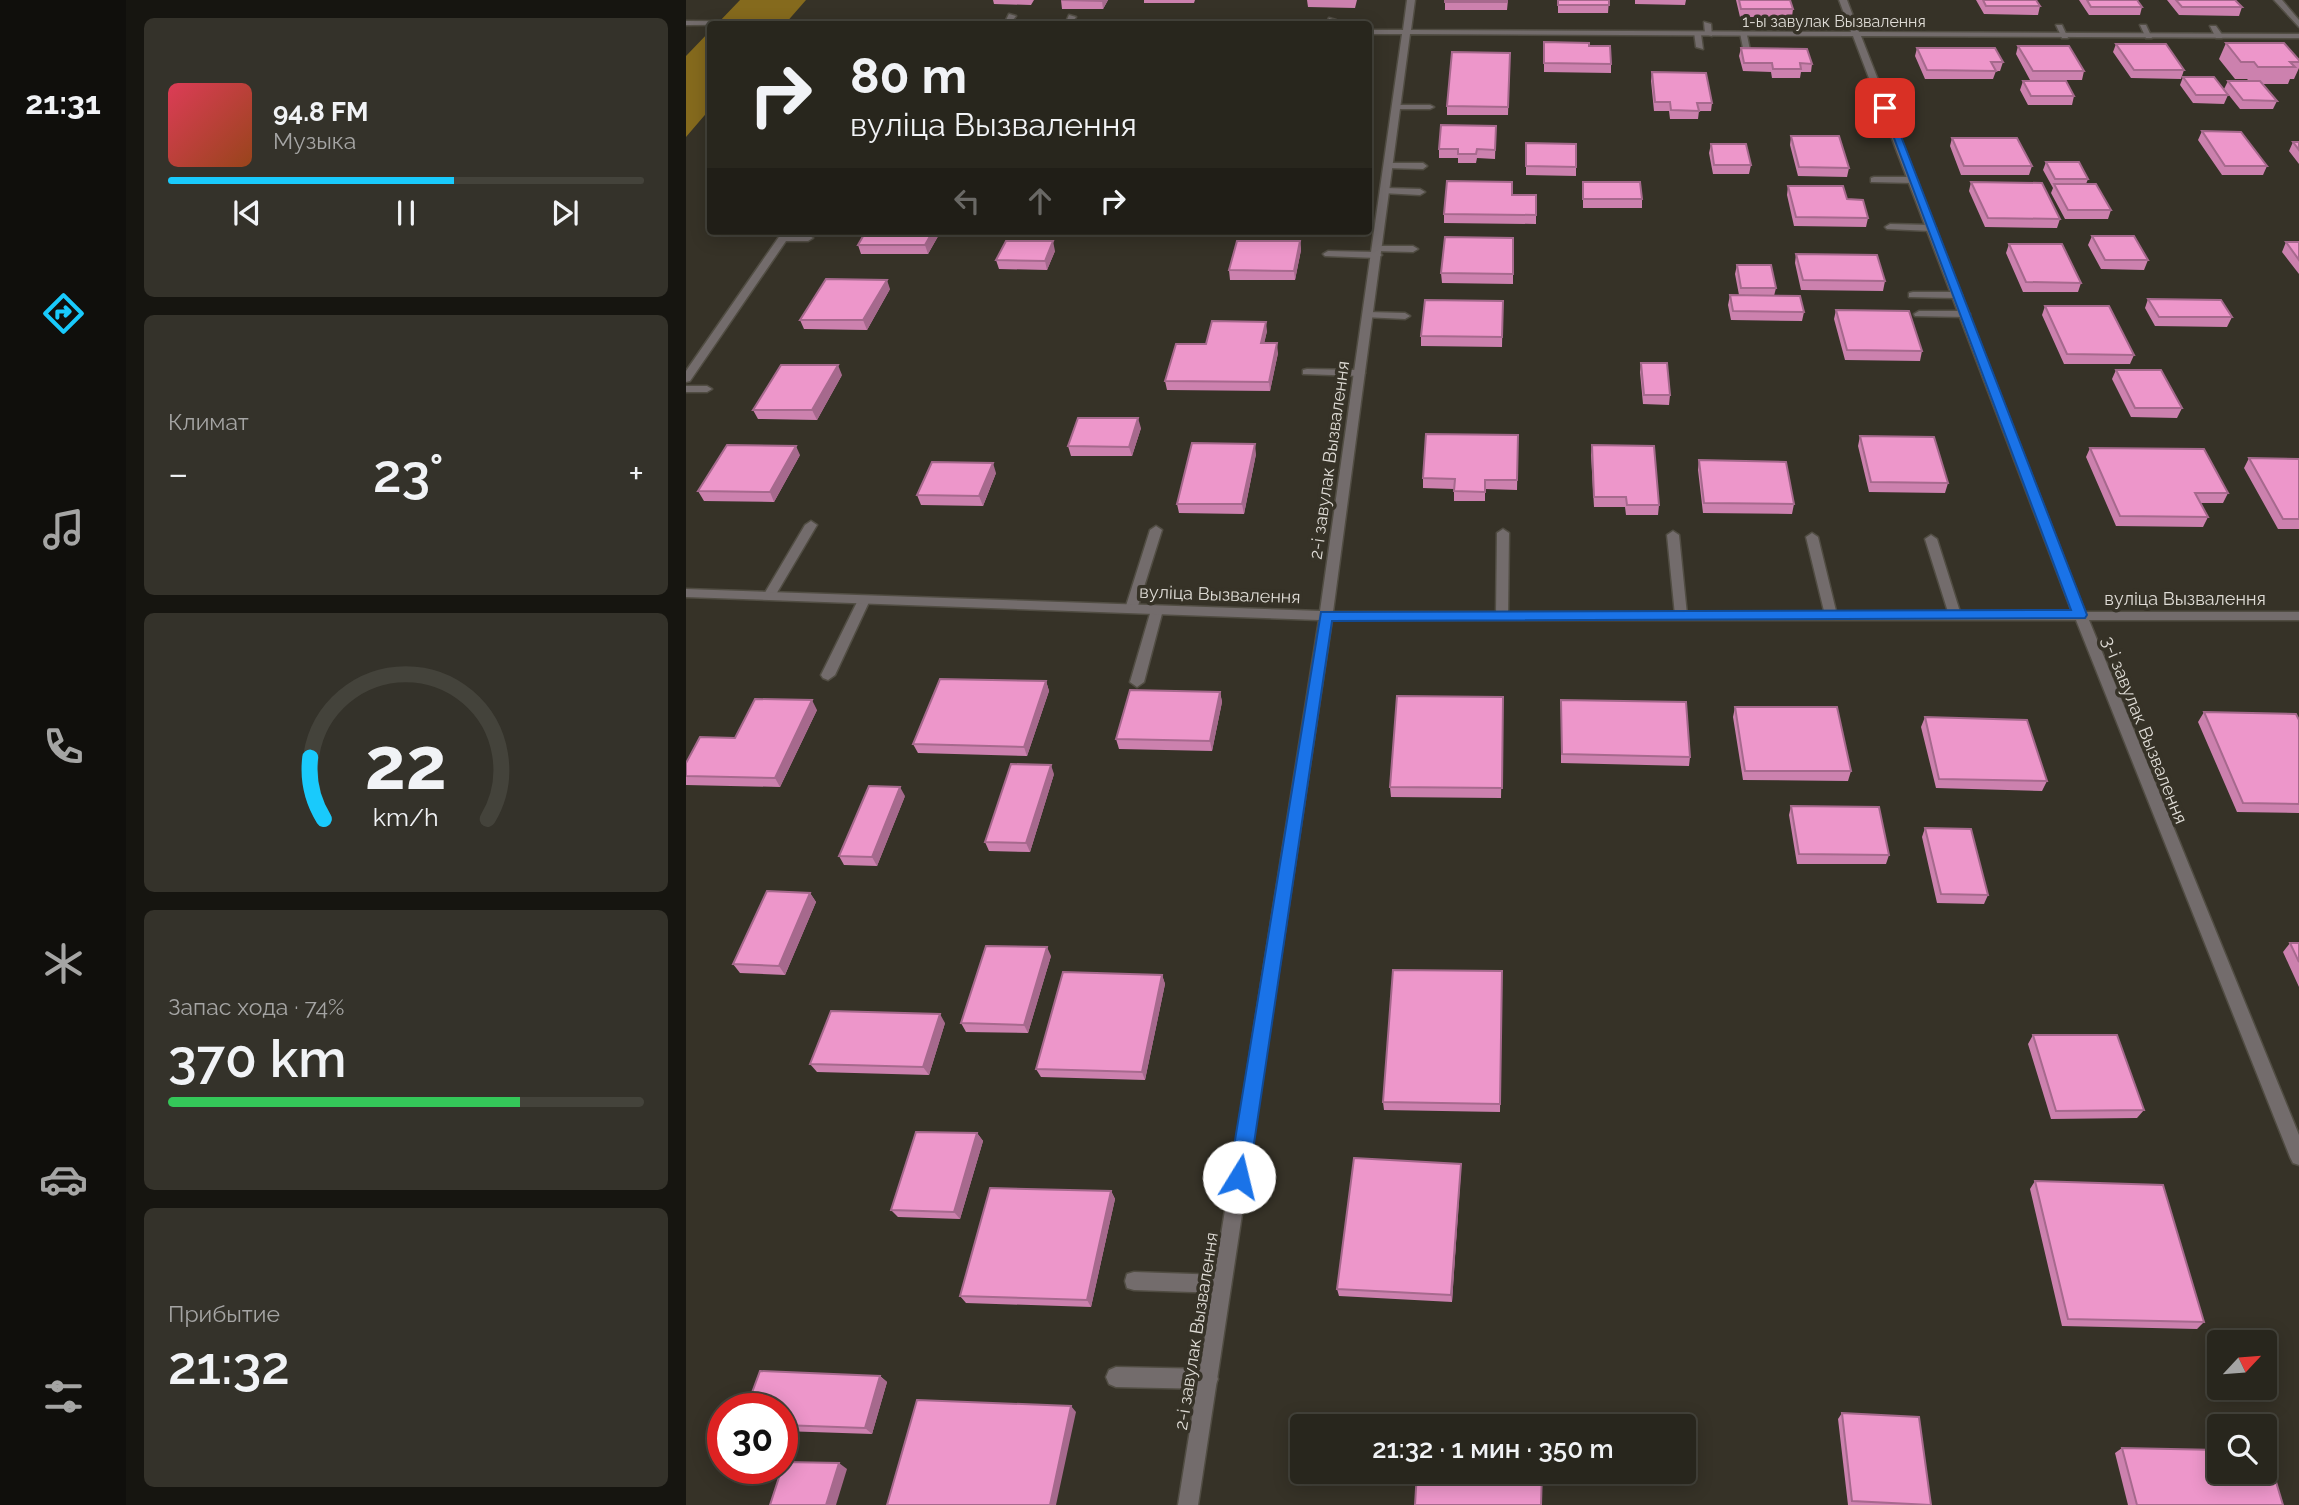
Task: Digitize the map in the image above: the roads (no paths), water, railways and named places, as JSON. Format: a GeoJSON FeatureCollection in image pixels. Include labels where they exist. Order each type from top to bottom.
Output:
{"type":"FeatureCollection","features":[{"type":"Feature","properties":{"kind":"street","name":"2-і завулак Вызвалення"},"geometry":{"type":"LineString","coordinates":[[1188,1505],[1326,616],[1411,0]]}},
{"type":"Feature","properties":{"kind":"street","name":"3-і завулак Вызвалення"},"geometry":{"type":"LineString","coordinates":[[1843,0],[2080,615],[2299,1157]]}},
{"type":"Feature","properties":{"kind":"street"},"geometry":{"type":"LineString","coordinates":[[2278,0],[2299,24]]}},
{"type":"Feature","properties":{"kind":"street"},"geometry":{"type":"LineString","coordinates":[[1009,21],[1012,16]]}},
{"type":"Feature","properties":{"kind":"street"},"geometry":{"type":"LineString","coordinates":[[686,23],[707,23]]}},
{"type":"Feature","properties":{"kind":"street"},"geometry":{"type":"LineString","coordinates":[[1499,33],[1500,23]]}},
{"type":"Feature","properties":{"kind":"street"},"geometry":{"type":"LineString","coordinates":[[1613,24],[1614,34]]}},
{"type":"Feature","properties":{"kind":"street"},"geometry":{"type":"LineString","coordinates":[[1707,24],[1709,34]]}},
{"type":"Feature","properties":{"kind":"street"},"geometry":{"type":"LineString","coordinates":[[2059,27],[2065,36]]}},
{"type":"Feature","properties":{"kind":"street"},"geometry":{"type":"LineString","coordinates":[[2143,27],[2149,36]]}},
{"type":"Feature","properties":{"kind":"street"},"geometry":{"type":"LineString","coordinates":[[2213,28],[2219,36]]}},
{"type":"Feature","properties":{"kind":"street","name":"1-ы завулак Вызвалення"},"geometry":{"type":"LineString","coordinates":[[1372,32],[2299,36]]}},
{"type":"Feature","properties":{"kind":"street"},"geometry":{"type":"LineString","coordinates":[[1562,33],[1563,46]]}},
{"type":"Feature","properties":{"kind":"street"},"geometry":{"type":"LineString","coordinates":[[1697,34],[1700,47]]}},
{"type":"Feature","properties":{"kind":"street"},"geometry":{"type":"LineString","coordinates":[[1744,35],[1747,48]]}},
{"type":"Feature","properties":{"kind":"street"},"geometry":{"type":"LineString","coordinates":[[1397,107],[1430,107]]}},
{"type":"Feature","properties":{"kind":"street"},"geometry":{"type":"LineString","coordinates":[[1388,166],[1423,166]]}},
{"type":"Feature","properties":{"kind":"street"},"geometry":{"type":"LineString","coordinates":[[1874,180],[1913,180]]}},
{"type":"Feature","properties":{"kind":"street"},"geometry":{"type":"LineString","coordinates":[[1385,191],[1420,192]]}},
{"type":"Feature","properties":{"kind":"street"},"geometry":{"type":"LineString","coordinates":[[1890,227],[1931,228]]}},
{"type":"Feature","properties":{"kind":"street"},"geometry":{"type":"LineString","coordinates":[[686,379],[785,235]]}},
{"type":"Feature","properties":{"kind":"street"},"geometry":{"type":"LineString","coordinates":[[792,235],[808,238]]}},
{"type":"Feature","properties":{"kind":"street"},"geometry":{"type":"LineString","coordinates":[[1328,254],[1413,249]]}},
{"type":"Feature","properties":{"kind":"street"},"geometry":{"type":"LineString","coordinates":[[1913,295],[1957,296]]}},
{"type":"Feature","properties":{"kind":"street"},"geometry":{"type":"LineString","coordinates":[[1919,314],[1965,314]]}},
{"type":"Feature","properties":{"kind":"street"},"geometry":{"type":"LineString","coordinates":[[1368,315],[1405,316]]}},
{"type":"Feature","properties":{"kind":"street"},"geometry":{"type":"LineString","coordinates":[[1307,372],[1360,373]]}},
{"type":"Feature","properties":{"kind":"street"},"geometry":{"type":"LineString","coordinates":[[686,389],[707,389]]}},
{"type":"Feature","properties":{"kind":"street"},"geometry":{"type":"LineString","coordinates":[[769,596],[811,525]]}},
{"type":"Feature","properties":{"kind":"street"},"geometry":{"type":"LineString","coordinates":[[1130,609],[1156,530]]}},
{"type":"Feature","properties":{"kind":"street"},"geometry":{"type":"LineString","coordinates":[[1502,615],[1503,533]]}},
{"type":"Feature","properties":{"kind":"street"},"geometry":{"type":"LineString","coordinates":[[1673,535],[1681,615]]}},
{"type":"Feature","properties":{"kind":"street"},"geometry":{"type":"LineString","coordinates":[[1812,537],[1831,615]]}},
{"type":"Feature","properties":{"kind":"street"},"geometry":{"type":"LineString","coordinates":[[1931,539],[1955,615]]}},
{"type":"Feature","properties":{"kind":"street","name":"вуліца Вызвалення"},"geometry":{"type":"LineString","coordinates":[[686,593],[1326,616],[2299,616]]}},
{"type":"Feature","properties":{"kind":"street"},"geometry":{"type":"LineString","coordinates":[[828,675],[864,600]]}},
{"type":"Feature","properties":{"kind":"street"},"geometry":{"type":"LineString","coordinates":[[1137,682],[1157,610]]}},
{"type":"Feature","properties":{"kind":"street"},"geometry":{"type":"LineString","coordinates":[[1134,1280],[1222,1284]]}},
{"type":"Feature","properties":{"kind":"street"},"geometry":{"type":"LineString","coordinates":[[1115,1377],[1208,1379]]}}]}
